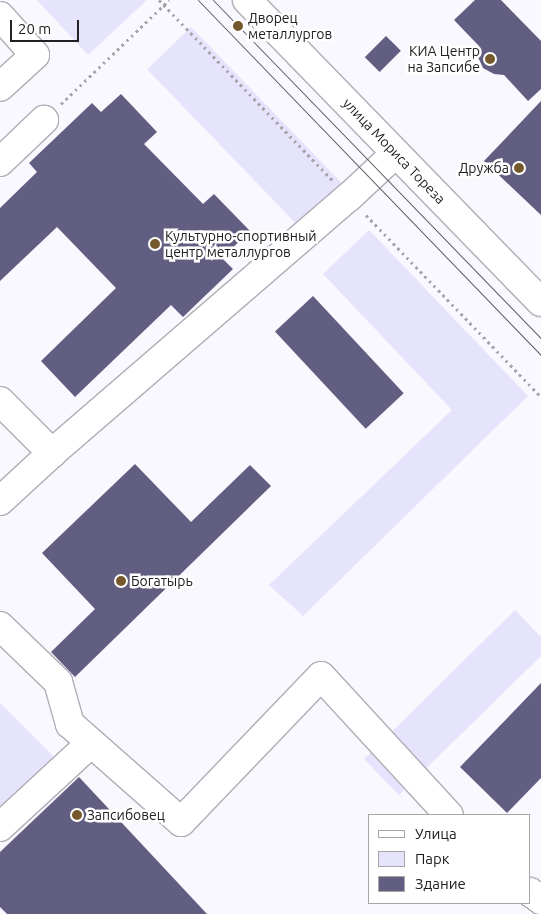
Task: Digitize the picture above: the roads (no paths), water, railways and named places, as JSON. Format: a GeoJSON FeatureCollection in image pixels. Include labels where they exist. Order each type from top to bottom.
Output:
{"type":"FeatureCollection","features":[{"type":"Feature","properties":{"kind":"street","name":"улица Мориса Тореза"},"geometry":{"type":"LineString","coordinates":[[247,0],[541,302]]}},
{"type":"Feature","properties":{"kind":"street"},"geometry":{"type":"LineString","coordinates":[[0,16],[35,55],[0,87]]}},
{"type":"Feature","properties":{"kind":"street"},"geometry":{"type":"LineString","coordinates":[[0,162],[44,120]]}},
{"type":"Feature","properties":{"kind":"street"},"geometry":{"type":"LineString","coordinates":[[0,501],[52,453],[349,197],[396,153]]}},
{"type":"Feature","properties":{"kind":"street"},"geometry":{"type":"LineString","coordinates":[[0,401],[52,453]]}},
{"type":"Feature","properties":{"kind":"street"},"geometry":{"type":"LineString","coordinates":[[0,626],[58,682],[70,724],[181,822],[321,676],[448,814]]}},
{"type":"Feature","properties":{"kind":"street"},"geometry":{"type":"LineString","coordinates":[[0,827],[91,743]]}},
{"type":"Feature","properties":{"kind":"tram line"},"geometry":{"type":"LineString","coordinates":[[198,0],[541,355]]}},
{"type":"Feature","properties":{"kind":"tram line"},"geometry":{"type":"LineString","coordinates":[[213,0],[541,339]]}},
{"type":"Feature","properties":{"kind":"place","name":"Дворец металлургов"},"geometry":{"type":"Point","coordinates":[238,26]}},
{"type":"Feature","properties":{"kind":"place","name":"КИА Центр на Запсибе"},"geometry":{"type":"Point","coordinates":[490,59]}},
{"type":"Feature","properties":{"kind":"place","name":"Дружба"},"geometry":{"type":"Point","coordinates":[519,168]}},
{"type":"Feature","properties":{"kind":"place","name":"Культурно-спортивный центр металлургов"},"geometry":{"type":"Point","coordinates":[155,244]}},
{"type":"Feature","properties":{"kind":"place","name":"Богатырь"},"geometry":{"type":"Point","coordinates":[121,581]}},
{"type":"Feature","properties":{"kind":"place","name":"Запсибовец"},"geometry":{"type":"Point","coordinates":[77,815]}}]}
